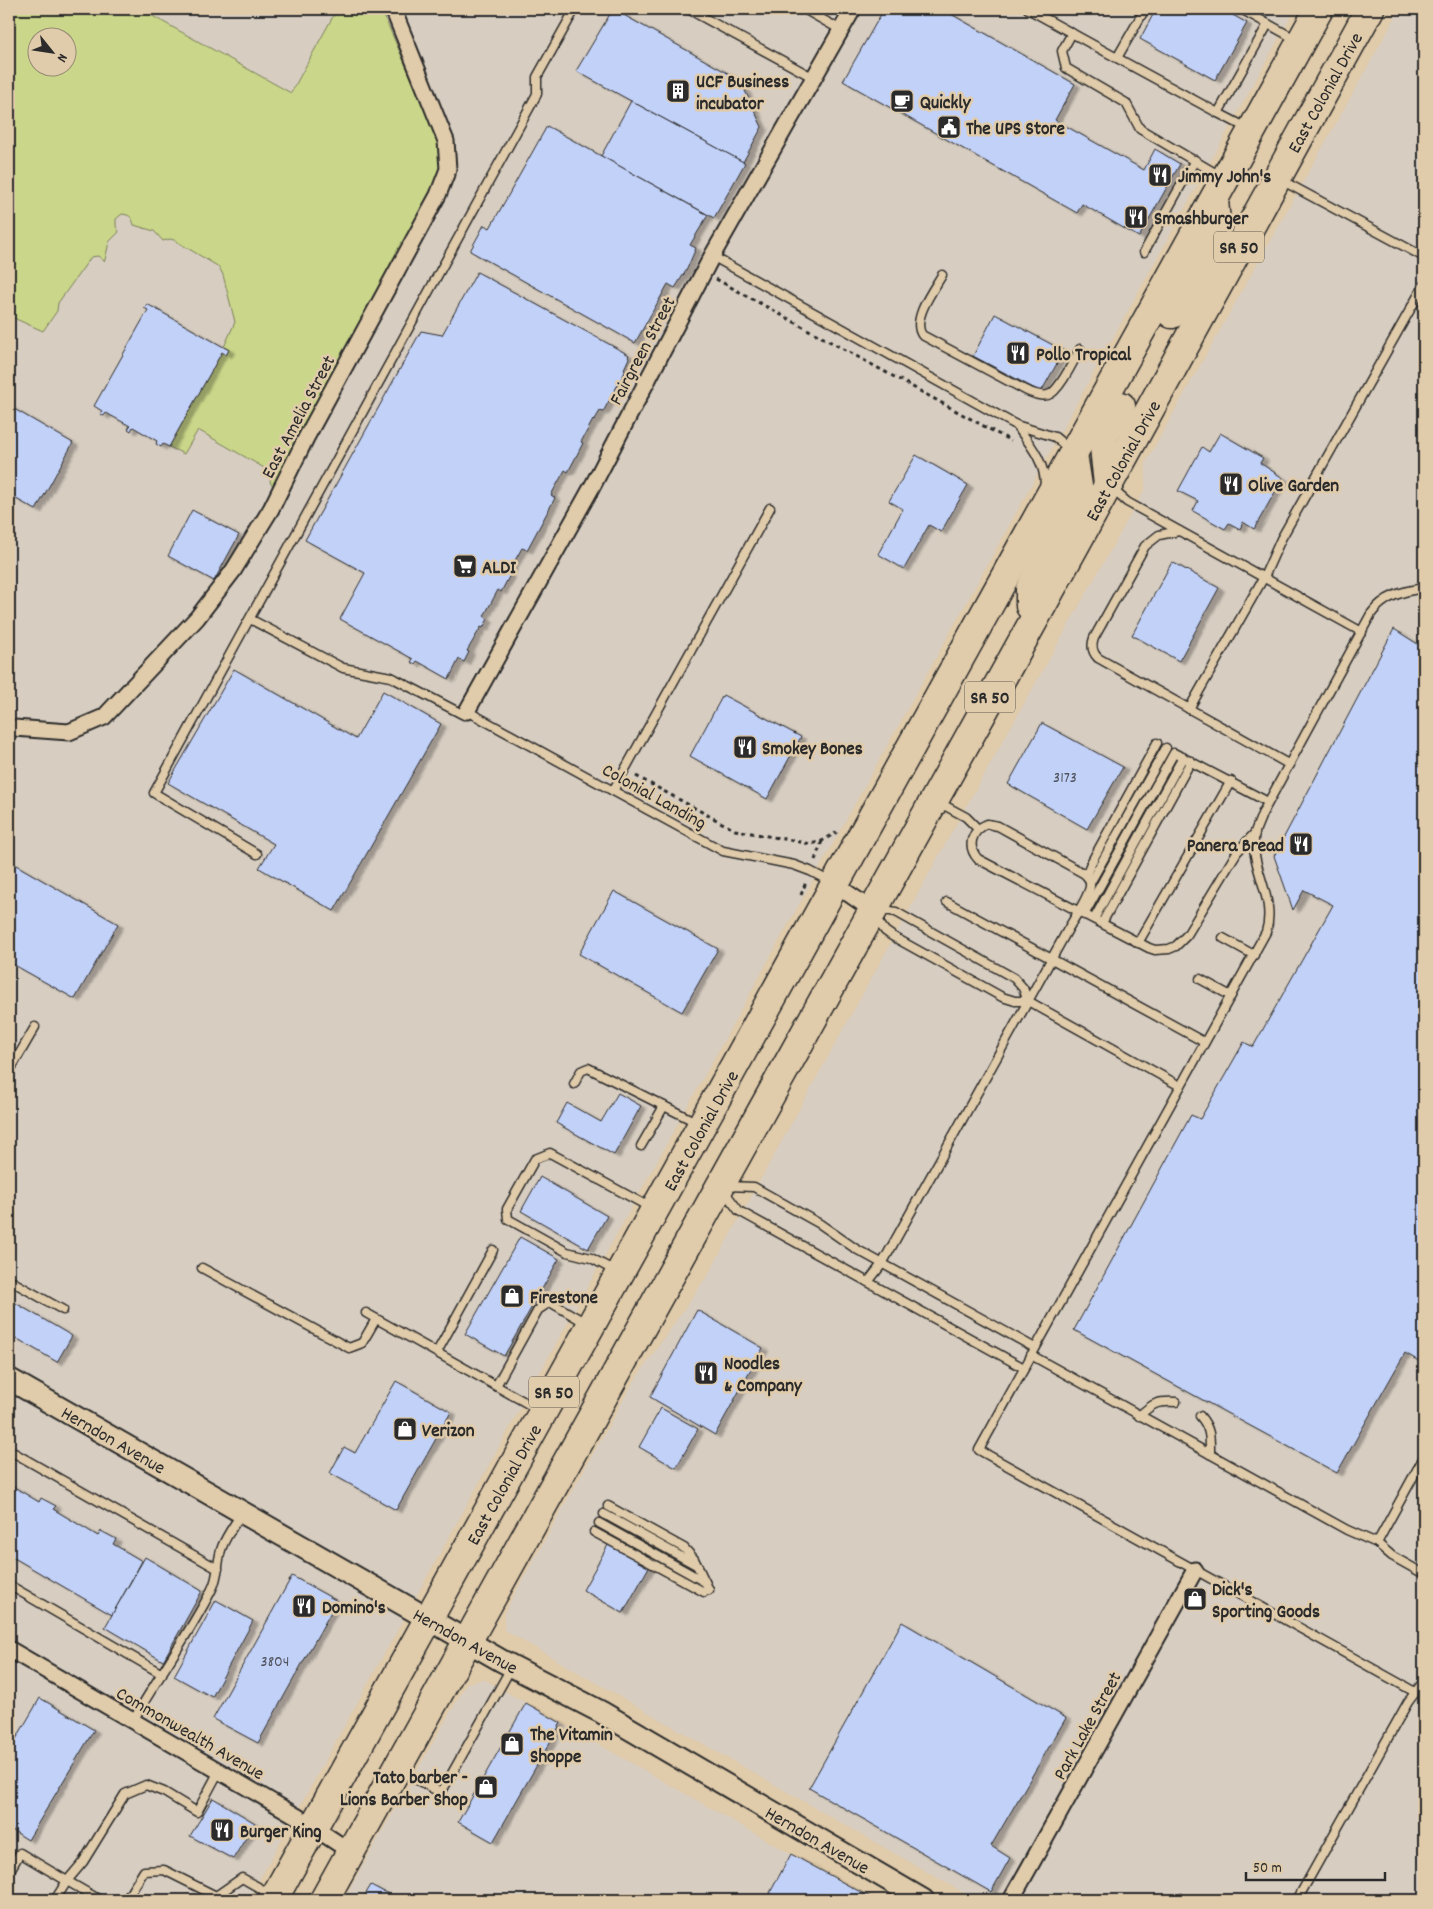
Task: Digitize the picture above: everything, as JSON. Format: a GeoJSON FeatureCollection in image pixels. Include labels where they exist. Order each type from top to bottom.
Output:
{"type":"FeatureCollection","features":[{"type":"Feature","properties":{"kind":"highway","name":"East Colonial Drive"},"geometry":{"type":"LineString","coordinates":[[274,1898],[1319,9]]}},
{"type":"Feature","properties":{"kind":"highway","name":"East Colonial Drive"},"geometry":{"type":"LineString","coordinates":[[324,1900],[1033,622],[1370,9]]}},
{"type":"Feature","properties":{"kind":"highway"},"geometry":{"type":"LineString","coordinates":[[1108,485],[1103,437],[1217,234],[1220,189]]}},
{"type":"Feature","properties":{"kind":"highway"},"geometry":{"type":"LineString","coordinates":[[1033,622],[1029,598],[1030,589],[1077,496],[1078,486],[1073,454]]}},
{"type":"Feature","properties":{"kind":"street","name":"East Amelia Street"},"geometry":{"type":"LineString","coordinates":[[9,729],[69,732],[104,717],[197,618],[233,571],[271,509],[311,429],[438,196],[448,169],[446,140],[393,9]]}},
{"type":"Feature","properties":{"kind":"street","name":"Fairgreen Street"},"geometry":{"type":"LineString","coordinates":[[466,713],[593,485],[712,256],[853,9]]}},
{"type":"Feature","properties":{"kind":"street"},"geometry":{"type":"LineString","coordinates":[[836,885],[872,910]]}},
{"type":"Feature","properties":{"kind":"street","name":"Herndon Avenue"},"geometry":{"type":"LineString","coordinates":[[9,1379],[512,1666],[600,1712],[923,1900]]}},
{"type":"Feature","properties":{"kind":"street","name":"Park Lake Street"},"geometry":{"type":"LineString","coordinates":[[1012,1900],[1195,1570]]}},
{"type":"Feature","properties":{"kind":"street","name":"Commonwealth Avenue"},"geometry":{"type":"LineString","coordinates":[[9,1649],[314,1827],[351,1852]]}},
{"type":"Feature","properties":{"kind":"lane"},"geometry":{"type":"LineString","coordinates":[[257,854],[154,793],[537,94],[537,77],[575,9]]}},
{"type":"Feature","properties":{"kind":"lane"},"geometry":{"type":"LineString","coordinates":[[688,9],[814,78]]}},
{"type":"Feature","properties":{"kind":"lane"},"geometry":{"type":"LineString","coordinates":[[804,9],[841,30]]}},
{"type":"Feature","properties":{"kind":"lane"},"geometry":{"type":"LineString","coordinates":[[1028,9],[1252,131]]}},
{"type":"Feature","properties":{"kind":"lane"},"geometry":{"type":"LineString","coordinates":[[1116,58],[1144,9]]}},
{"type":"Feature","properties":{"kind":"lane"},"geometry":{"type":"LineString","coordinates":[[1241,9],[1301,42]]}},
{"type":"Feature","properties":{"kind":"lane"},"geometry":{"type":"LineString","coordinates":[[1218,113],[1268,24]]}},
{"type":"Feature","properties":{"kind":"lane"},"geometry":{"type":"LineString","coordinates":[[1072,33],[1062,51],[1066,68],[1126,103],[1140,129],[1195,160],[1220,189]]}},
{"type":"Feature","properties":{"kind":"lane"},"geometry":{"type":"LineString","coordinates":[[1144,252],[1195,160]]}},
{"type":"Feature","properties":{"kind":"lane"},"geometry":{"type":"LineString","coordinates":[[1277,178],[1424,257]]}},
{"type":"Feature","properties":{"kind":"lane"},"geometry":{"type":"LineString","coordinates":[[712,256],[1016,424],[1055,437],[1073,454]]}},
{"type":"Feature","properties":{"kind":"lane"},"geometry":{"type":"LineString","coordinates":[[942,275],[920,315],[918,325],[922,335],[1025,390],[1046,395],[1056,390],[1080,349]]}},
{"type":"Feature","properties":{"kind":"lane"},"geometry":{"type":"LineString","coordinates":[[1189,709],[1264,577],[1281,539],[1424,285]]}},
{"type":"Feature","properties":{"kind":"lane"},"geometry":{"type":"LineString","coordinates":[[1016,424],[1034,449],[1041,463],[1045,476],[1044,506]]}},
{"type":"Feature","properties":{"kind":"lane"},"geometry":{"type":"LineString","coordinates":[[1108,485],[1127,502],[1362,632]]}},
{"type":"Feature","properties":{"kind":"lane"},"geometry":{"type":"LineString","coordinates":[[613,791],[770,508]]}},
{"type":"Feature","properties":{"kind":"lane"},"geometry":{"type":"LineString","coordinates":[[1179,531],[1158,535],[1145,546],[1094,638],[1092,647],[1098,658],[1290,765]]}},
{"type":"Feature","properties":{"kind":"lane"},"geometry":{"type":"LineString","coordinates":[[1090,883],[1086,875],[998,826],[987,824],[978,829],[971,841],[971,848],[978,858],[1081,914],[1148,948],[1162,951],[1176,946],[1182,941],[1237,852],[1255,833],[1268,802],[1375,609],[1385,600],[1399,593],[1424,588]]}},
{"type":"Feature","properties":{"kind":"lane","name":"Colonial Landing"},"geometry":{"type":"LineString","coordinates":[[250,619],[343,668],[391,677],[466,713],[723,851],[794,865],[836,885]]}},
{"type":"Feature","properties":{"kind":"lane"},"geometry":{"type":"LineString","coordinates":[[1086,875],[1157,743]]}},
{"type":"Feature","properties":{"kind":"lane"},"geometry":{"type":"LineString","coordinates":[[1081,914],[1089,892],[1090,883],[1166,748]]}},
{"type":"Feature","properties":{"kind":"lane"},"geometry":{"type":"LineString","coordinates":[[868,1282],[882,1264],[1051,959],[1081,914],[1174,753],[1231,781],[1268,802]]}},
{"type":"Feature","properties":{"kind":"lane"},"geometry":{"type":"LineString","coordinates":[[1094,919],[1183,757]]}},
{"type":"Feature","properties":{"kind":"lane"},"geometry":{"type":"LineString","coordinates":[[1102,923],[1191,761]]}},
{"type":"Feature","properties":{"kind":"lane"},"geometry":{"type":"LineString","coordinates":[[1138,942],[1231,781]]}},
{"type":"Feature","properties":{"kind":"lane"},"geometry":{"type":"LineString","coordinates":[[934,799],[971,821],[978,829]]}},
{"type":"Feature","properties":{"kind":"lane"},"geometry":{"type":"LineString","coordinates":[[1255,833],[1255,853],[1269,906],[1266,932],[979,1450],[1415,1692]]}},
{"type":"Feature","properties":{"kind":"lane"},"geometry":{"type":"LineString","coordinates":[[947,902],[1204,1042]]}},
{"type":"Feature","properties":{"kind":"lane"},"geometry":{"type":"LineString","coordinates":[[872,910],[879,924],[892,936],[1002,998],[1015,1001],[1028,1000],[1180,1086]]}},
{"type":"Feature","properties":{"kind":"lane"},"geometry":{"type":"LineString","coordinates":[[872,910],[896,912],[1014,978],[1023,988],[1028,1000]]}},
{"type":"Feature","properties":{"kind":"lane"},"geometry":{"type":"LineString","coordinates":[[1223,938],[1254,955]]}},
{"type":"Feature","properties":{"kind":"lane"},"geometry":{"type":"LineString","coordinates":[[1200,979],[1230,996]]}},
{"type":"Feature","properties":{"kind":"lane"},"geometry":{"type":"LineString","coordinates":[[9,1072],[35,1027]]}},
{"type":"Feature","properties":{"kind":"lane"},"geometry":{"type":"LineString","coordinates":[[574,1084],[581,1071],[588,1068],[702,1125]]}},
{"type":"Feature","properties":{"kind":"lane"},"geometry":{"type":"LineString","coordinates":[[642,1146],[664,1106]]}},
{"type":"Feature","properties":{"kind":"lane"},"geometry":{"type":"LineString","coordinates":[[620,1274],[590,1258],[567,1252],[508,1218],[507,1209],[535,1159],[550,1153],[655,1211]]}},
{"type":"Feature","properties":{"kind":"lane"},"geometry":{"type":"LineString","coordinates":[[720,1186],[754,1187],[820,1224],[851,1246],[1033,1351],[1139,1416],[1346,1530],[1377,1543],[1392,1556],[1424,1574]]}},
{"type":"Feature","properties":{"kind":"lane"},"geometry":{"type":"LineString","coordinates":[[720,1186],[739,1211],[1024,1368]]}},
{"type":"Feature","properties":{"kind":"lane"},"geometry":{"type":"LineString","coordinates":[[436,1352],[493,1250]]}},
{"type":"Feature","properties":{"kind":"lane"},"geometry":{"type":"LineString","coordinates":[[202,1268],[349,1348],[362,1344],[376,1319]]}},
{"type":"Feature","properties":{"kind":"lane"},"geometry":{"type":"LineString","coordinates":[[9,1282],[13,1282],[64,1310]]}},
{"type":"Feature","properties":{"kind":"lane"},"geometry":{"type":"LineString","coordinates":[[496,1386],[538,1310],[550,1302],[591,1326]]}},
{"type":"Feature","properties":{"kind":"lane"},"geometry":{"type":"LineString","coordinates":[[366,1313],[543,1412]]}},
{"type":"Feature","properties":{"kind":"lane"},"geometry":{"type":"LineString","coordinates":[[1139,1416],[1151,1405],[1161,1401],[1176,1402]]}},
{"type":"Feature","properties":{"kind":"lane"},"geometry":{"type":"LineString","coordinates":[[1200,1416],[1207,1425],[1210,1436],[1210,1454]]}},
{"type":"Feature","properties":{"kind":"lane"},"geometry":{"type":"LineString","coordinates":[[9,1450],[218,1569]]}},
{"type":"Feature","properties":{"kind":"lane"},"geometry":{"type":"LineString","coordinates":[[1377,1543],[1424,1458]]}},
{"type":"Feature","properties":{"kind":"lane"},"geometry":{"type":"LineString","coordinates":[[608,1506],[684,1548],[698,1566],[706,1588]]}},
{"type":"Feature","properties":{"kind":"lane"},"geometry":{"type":"LineString","coordinates":[[133,1721],[214,1586],[222,1548],[242,1512]]}},
{"type":"Feature","properties":{"kind":"lane"},"geometry":{"type":"LineString","coordinates":[[604,1514],[698,1566]]}},
{"type":"Feature","properties":{"kind":"lane"},"geometry":{"type":"LineString","coordinates":[[599,1523],[706,1588]]}},
{"type":"Feature","properties":{"kind":"lane"},"geometry":{"type":"LineString","coordinates":[[594,1532],[706,1588]]}},
{"type":"Feature","properties":{"kind":"lane"},"geometry":{"type":"LineString","coordinates":[[9,1585],[162,1674]]}},
{"type":"Feature","properties":{"kind":"lane"},"geometry":{"type":"LineString","coordinates":[[398,1769],[441,1793],[512,1666]]}},
{"type":"Feature","properties":{"kind":"lane"},"geometry":{"type":"LineString","coordinates":[[1297,1900],[1408,1702],[1424,1681]]}},
{"type":"Feature","properties":{"kind":"lane"},"geometry":{"type":"LineString","coordinates":[[55,1900],[67,1881],[83,1862],[125,1794],[146,1786],[164,1792],[197,1812],[219,1772]]}},
{"type":"Feature","properties":{"kind":"lane"},"geometry":{"type":"LineString","coordinates":[[9,1872],[20,1853],[100,1900]]}},
{"type":"Feature","properties":{"kind":"lane"},"geometry":{"type":"LineString","coordinates":[[126,1900],[144,1871],[164,1870],[216,1896],[242,1878],[274,1898]]}},
{"type":"Feature","properties":{"kind":"path"},"geometry":{"type":"LineString","coordinates":[[704,272],[1012,441]]}},
{"type":"Feature","properties":{"kind":"path"},"geometry":{"type":"LineString","coordinates":[[636,776],[735,830],[811,844],[838,831]]}},
{"type":"Feature","properties":{"kind":"shaded area"},"geometry":{"type":"Polygon","coordinates":[[[9,9],[1295,9],[248,1900],[9,1900],[9,9]]]}},
{"type":"Feature","properties":{"kind":"shaded area"},"geometry":{"type":"Polygon","coordinates":[[[1400,9],[1424,9],[1424,1900],[976,1900],[504,1630],[504,1613],[631,1386],[709,1273],[954,828],[1145,489],[1146,462],[1400,9]]]}},
{"type":"Feature","properties":{"kind":"shaded area"},"geometry":{"type":"Polygon","coordinates":[[[484,1679],[875,1900],[343,1900],[467,1683],[484,1679]]]}},
{"type":"Feature","properties":{"kind":"green space"},"geometry":{"type":"Polygon","coordinates":[[[9,9],[140,9],[291,93],[337,9],[381,9],[434,130],[440,148],[442,176],[277,486],[271,484],[270,481],[273,473],[198,430],[184,454],[169,447],[222,352],[226,354],[229,350],[224,347],[235,322],[223,275],[219,267],[174,240],[163,241],[154,231],[134,225],[131,217],[122,214],[116,219],[116,226],[119,232],[109,242],[105,260],[98,256],[91,257],[58,303],[57,311],[43,331],[9,316],[9,9]]]}},
{"type":"Feature","properties":{"kind":"building","name":"UCF Business incubator"},"geometry":{"type":"Polygon","coordinates":[[[613,9],[740,80],[762,127],[743,162],[576,71],[613,9]]]}},
{"type":"Feature","properties":{"kind":"building"},"geometry":{"type":"Polygon","coordinates":[[[884,9],[942,9],[1075,84],[1055,120],[1144,170],[1155,149],[1180,164],[1139,237],[1082,204],[1077,213],[843,81],[884,9]]]}},
{"type":"Feature","properties":{"kind":"building"},"geometry":{"type":"Polygon","coordinates":[[[1156,9],[1222,9],[1247,23],[1215,80],[1140,39],[1156,9]]]}},
{"type":"Feature","properties":{"kind":"building"},"geometry":{"type":"Polygon","coordinates":[[[631,101],[745,163],[714,218],[601,156],[631,101]]]}},
{"type":"Feature","properties":{"kind":"building"},"geometry":{"type":"Polygon","coordinates":[[[547,126],[708,215],[690,245],[696,248],[687,269],[675,288],[668,284],[635,343],[470,251],[484,225],[490,228],[547,126]]]}},
{"type":"Feature","properties":{"kind":"building"},"geometry":{"type":"Polygon","coordinates":[[[477,272],[629,355],[629,358],[624,369],[626,370],[603,412],[600,411],[593,420],[568,472],[565,470],[551,495],[555,498],[527,550],[522,548],[508,573],[510,575],[501,592],[498,590],[484,616],[488,619],[483,628],[481,627],[467,651],[469,652],[464,662],[459,659],[449,679],[417,661],[415,664],[411,662],[413,659],[340,619],[365,573],[305,540],[421,331],[442,335],[477,272]]]}},
{"type":"Feature","properties":{"kind":"building"},"geometry":{"type":"Polygon","coordinates":[[[147,304],[229,350],[226,355],[222,352],[169,447],[163,444],[161,447],[156,444],[157,441],[133,427],[131,431],[128,429],[130,426],[106,413],[104,416],[100,414],[102,411],[94,406],[148,310],[144,308],[147,304]]]}},
{"type":"Feature","properties":{"kind":"building","name":"Pollo Tropical"},"geometry":{"type":"Polygon","coordinates":[[[995,314],[1064,351],[1041,392],[973,356],[995,314]]]}},
{"type":"Feature","properties":{"kind":"building"},"geometry":{"type":"Polygon","coordinates":[[[9,406],[73,443],[36,510],[9,495],[9,406]]]}},
{"type":"Feature","properties":{"kind":"building","name":"Olive Garden"},"geometry":{"type":"Polygon","coordinates":[[[1220,433],[1263,458],[1260,463],[1283,478],[1254,529],[1243,522],[1240,529],[1229,523],[1225,529],[1193,511],[1198,501],[1178,491],[1202,447],[1209,452],[1220,433]]]}},
{"type":"Feature","properties":{"kind":"building"},"geometry":{"type":"Polygon","coordinates":[[[916,455],[968,485],[941,532],[929,525],[904,569],[878,554],[903,509],[889,501],[916,455]]]}},
{"type":"Feature","properties":{"kind":"building"},"geometry":{"type":"Polygon","coordinates":[[[192,510],[239,535],[214,581],[168,556],[192,510]]]}},
{"type":"Feature","properties":{"kind":"building"},"geometry":{"type":"Polygon","coordinates":[[[1172,562],[1219,588],[1179,661],[1132,635],[1172,562]]]}},
{"type":"Feature","properties":{"kind":"building"},"geometry":{"type":"Polygon","coordinates":[[[1394,629],[1424,648],[1424,1364],[1405,1353],[1337,1473],[1074,1330],[1191,1115],[1200,1119],[1244,1042],[1253,1047],[1333,905],[1304,890],[1293,910],[1274,856],[1394,629]]]}},
{"type":"Feature","properties":{"kind":"building"},"geometry":{"type":"Polygon","coordinates":[[[234,669],[356,739],[383,691],[441,724],[334,911],[259,868],[274,844],[168,783],[234,669]]]}},
{"type":"Feature","properties":{"kind":"building","name":"Smokey Bones"},"geometry":{"type":"Polygon","coordinates":[[[723,695],[801,737],[767,799],[690,756],[723,695]]]}},
{"type":"Feature","properties":{"kind":"building"},"geometry":{"type":"Polygon","coordinates":[[[1042,723],[1123,767],[1087,829],[1008,784],[1042,723]]]}},
{"type":"Feature","properties":{"kind":"building"},"geometry":{"type":"Polygon","coordinates":[[[9,861],[118,924],[75,999],[9,962],[9,861]]]}},
{"type":"Feature","properties":{"kind":"building"},"geometry":{"type":"Polygon","coordinates":[[[614,891],[718,949],[682,1012],[579,954],[614,891]]]}},
{"type":"Feature","properties":{"kind":"building"},"geometry":{"type":"Polygon","coordinates":[[[618,1093],[641,1106],[614,1155],[556,1123],[567,1103],[601,1122],[618,1093]]]}},
{"type":"Feature","properties":{"kind":"building"},"geometry":{"type":"Polygon","coordinates":[[[540,1177],[607,1216],[588,1249],[521,1211],[540,1177]]]}},
{"type":"Feature","properties":{"kind":"building","name":"Firestone"},"geometry":{"type":"Polygon","coordinates":[[[520,1237],[559,1259],[504,1356],[465,1334],[520,1237]]]}},
{"type":"Feature","properties":{"kind":"building"},"geometry":{"type":"Polygon","coordinates":[[[12,1301],[72,1336],[57,1362],[9,1334],[9,1307],[12,1301]]]}},
{"type":"Feature","properties":{"kind":"building","name":"Noodles & Company"},"geometry":{"type":"Polygon","coordinates":[[[697,1310],[763,1348],[715,1435],[650,1397],[697,1310]]]}},
{"type":"Feature","properties":{"kind":"building","name":"Verizon"},"geometry":{"type":"Polygon","coordinates":[[[396,1381],[451,1412],[396,1510],[330,1473],[344,1447],[355,1453],[396,1381]]]}},
{"type":"Feature","properties":{"kind":"building","name":"Noodles & Company"},"geometry":{"type":"Polygon","coordinates":[[[661,1408],[698,1429],[676,1468],[639,1447],[661,1408]]]}},
{"type":"Feature","properties":{"kind":"building"},"geometry":{"type":"Polygon","coordinates":[[[9,1484],[39,1502],[41,1498],[56,1506],[53,1509],[98,1536],[101,1531],[116,1539],[113,1544],[142,1561],[112,1615],[9,1555],[9,1484]]]}},
{"type":"Feature","properties":{"kind":"building"},"geometry":{"type":"Polygon","coordinates":[[[633,1529],[651,1540],[639,1561],[649,1567],[623,1613],[583,1590],[608,1545],[620,1551],[633,1529]]]}},
{"type":"Feature","properties":{"kind":"building"},"geometry":{"type":"Polygon","coordinates":[[[145,1557],[202,1591],[163,1661],[105,1627],[145,1557]]]}},
{"type":"Feature","properties":{"kind":"building"},"geometry":{"type":"Polygon","coordinates":[[[292,1576],[337,1601],[258,1743],[213,1719],[292,1576]]]}},
{"type":"Feature","properties":{"kind":"building"},"geometry":{"type":"Polygon","coordinates":[[[216,1600],[253,1621],[212,1697],[174,1676],[216,1600]]]}},
{"type":"Feature","properties":{"kind":"building"},"geometry":{"type":"Polygon","coordinates":[[[902,1622],[1066,1718],[991,1846],[1010,1858],[991,1892],[809,1788],[902,1622]]]}},
{"type":"Feature","properties":{"kind":"building"},"geometry":{"type":"Polygon","coordinates":[[[40,1698],[94,1730],[28,1840],[9,1828],[9,1751],[40,1698]]]}},
{"type":"Feature","properties":{"kind":"building"},"geometry":{"type":"Polygon","coordinates":[[[526,1703],[561,1723],[493,1842],[458,1822],[526,1703]]]}},
{"type":"Feature","properties":{"kind":"building","name":"Burger King"},"geometry":{"type":"Polygon","coordinates":[[[213,1798],[255,1823],[233,1859],[190,1836],[213,1798]]]}},
{"type":"Feature","properties":{"kind":"building"},"geometry":{"type":"Polygon","coordinates":[[[791,1854],[875,1900],[766,1900],[791,1854]]]}},
{"type":"Feature","properties":{"kind":"building"},"geometry":{"type":"Polygon","coordinates":[[[371,1885],[399,1900],[362,1900],[371,1885]]]}},
{"type":"Feature","properties":{"kind":"building"},"geometry":{"type":"Polygon","coordinates":[[[1181,1893],[1194,1900],[1176,1900],[1181,1893]]]}},
{"type":"Feature","properties":{"kind":"place","name":"UCF Business incubator"},"geometry":{"type":"Point","coordinates":[678,91]}},
{"type":"Feature","properties":{"kind":"place","name":"Quickly"},"geometry":{"type":"Point","coordinates":[902,101]}},
{"type":"Feature","properties":{"kind":"place","name":"The UPS Store"},"geometry":{"type":"Point","coordinates":[949,127]}},
{"type":"Feature","properties":{"kind":"place","name":"Jimmy John's"},"geometry":{"type":"Point","coordinates":[1160,175]}},
{"type":"Feature","properties":{"kind":"place","name":"Smashburger"},"geometry":{"type":"Point","coordinates":[1136,217]}},
{"type":"Feature","properties":{"kind":"place","name":"Pollo Tropical"},"geometry":{"type":"Point","coordinates":[1018,353]}},
{"type":"Feature","properties":{"kind":"place","name":"Olive Garden"},"geometry":{"type":"Point","coordinates":[1231,484]}},
{"type":"Feature","properties":{"kind":"place","name":"ALDI"},"geometry":{"type":"Point","coordinates":[465,566]}},
{"type":"Feature","properties":{"kind":"place","name":"Smokey Bones"},"geometry":{"type":"Point","coordinates":[745,747]}},
{"type":"Feature","properties":{"kind":"place","name":"Panera Bread"},"geometry":{"type":"Point","coordinates":[1301,844]}},
{"type":"Feature","properties":{"kind":"place","name":"Firestone"},"geometry":{"type":"Point","coordinates":[512,1296]}},
{"type":"Feature","properties":{"kind":"place","name":"Noodles & Company"},"geometry":{"type":"Point","coordinates":[706,1373]}},
{"type":"Feature","properties":{"kind":"place","name":"Verizon"},"geometry":{"type":"Point","coordinates":[405,1429]}},
{"type":"Feature","properties":{"kind":"place","name":"Dick's Sporting Goods"},"geometry":{"type":"Point","coordinates":[1195,1599]}},
{"type":"Feature","properties":{"kind":"place","name":"Domino's"},"geometry":{"type":"Point","coordinates":[304,1606]}},
{"type":"Feature","properties":{"kind":"place","name":"The Vitamin Shoppe"},"geometry":{"type":"Point","coordinates":[512,1744]}},
{"type":"Feature","properties":{"kind":"place","name":"Tato barber - Lions Barber Shop"},"geometry":{"type":"Point","coordinates":[486,1787]}},
{"type":"Feature","properties":{"kind":"place","name":"Burger King"},"geometry":{"type":"Point","coordinates":[222,1830]}}]}
